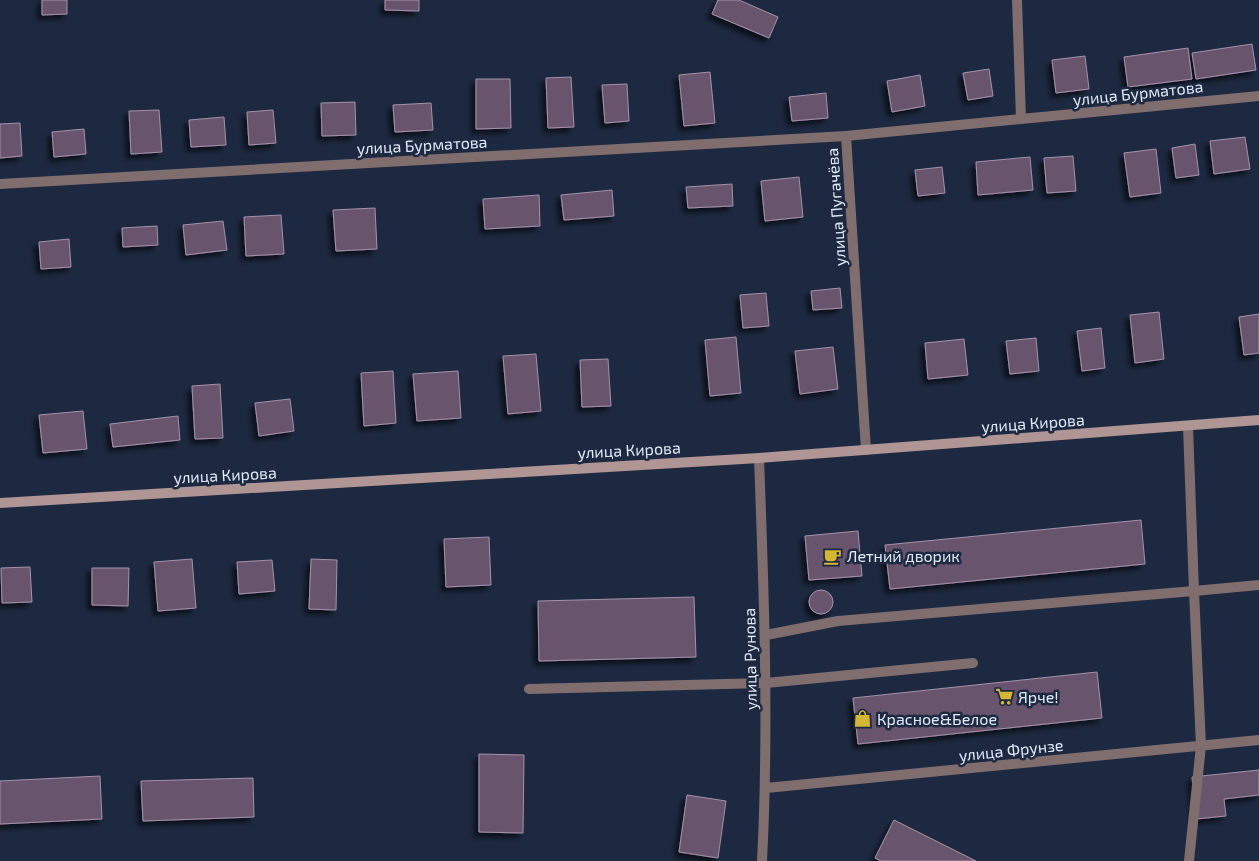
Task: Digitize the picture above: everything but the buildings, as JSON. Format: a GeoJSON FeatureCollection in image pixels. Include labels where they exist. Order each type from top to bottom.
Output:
{"type":"FeatureCollection","features":[{"type":"Feature","properties":{"kind":"main road","name":"улица Кирова"},"geometry":{"type":"LineString","coordinates":[[0,503],[760,458],[1259,420]]}},
{"type":"Feature","properties":{"kind":"street"},"geometry":{"type":"LineString","coordinates":[[1016,0],[1021,119]]}},
{"type":"Feature","properties":{"kind":"street","name":"улица Бурматова"},"geometry":{"type":"LineString","coordinates":[[1021,119],[1259,96]]}},
{"type":"Feature","properties":{"kind":"street","name":"улица Пугачёва"},"geometry":{"type":"LineString","coordinates":[[866,450],[846,136],[1021,119]]}},
{"type":"Feature","properties":{"kind":"street","name":"улица Бурматова"},"geometry":{"type":"LineString","coordinates":[[0,184],[846,136]]}},
{"type":"Feature","properties":{"kind":"street"},"geometry":{"type":"LineString","coordinates":[[1188,426],[1201,746],[1189,861]]}},
{"type":"Feature","properties":{"kind":"street","name":"улица Рунова"},"geometry":{"type":"LineString","coordinates":[[760,458],[766,635],[766,788],[762,861]]}},
{"type":"Feature","properties":{"kind":"street"},"geometry":{"type":"LineString","coordinates":[[766,635],[838,621],[1259,585]]}},
{"type":"Feature","properties":{"kind":"street"},"geometry":{"type":"LineString","coordinates":[[529,689],[766,684],[973,663]]}},
{"type":"Feature","properties":{"kind":"street","name":"улица Фрунзе"},"geometry":{"type":"LineString","coordinates":[[766,788],[1259,740]]}},
{"type":"Feature","properties":{"kind":"place","name":"Летний дворик"},"geometry":{"type":"Point","coordinates":[833,556]}},
{"type":"Feature","properties":{"kind":"place","name":"Ярче!"},"geometry":{"type":"Point","coordinates":[1004,697]}},
{"type":"Feature","properties":{"kind":"place","name":"Красное&Белое"},"geometry":{"type":"Point","coordinates":[863,719]}}]}
